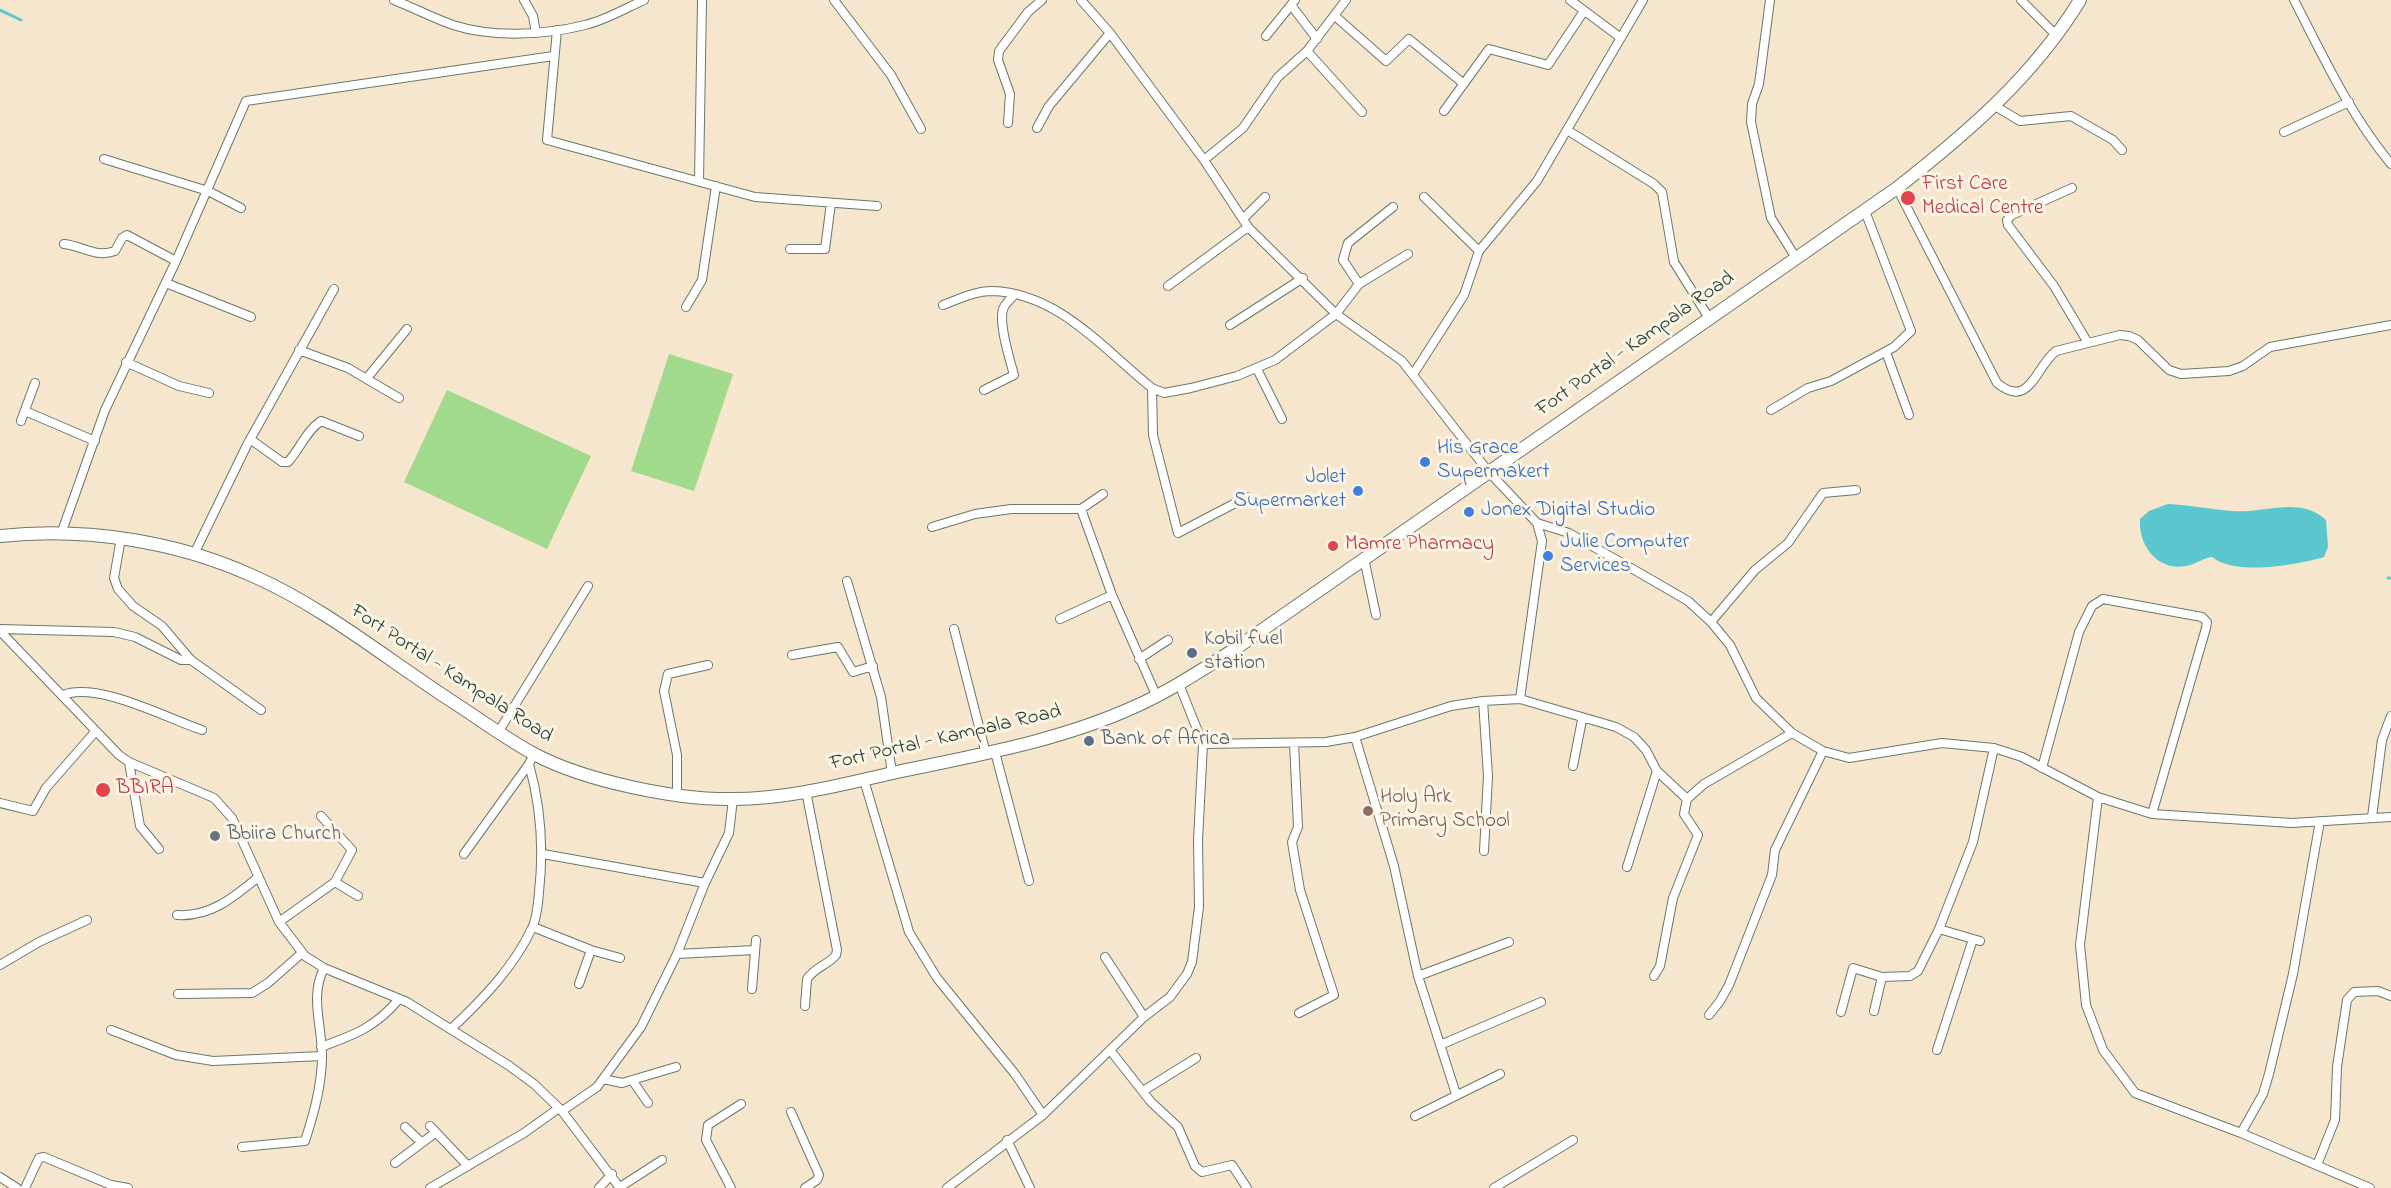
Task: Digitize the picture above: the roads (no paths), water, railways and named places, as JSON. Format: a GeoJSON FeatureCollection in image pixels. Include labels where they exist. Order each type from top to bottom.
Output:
{"type":"FeatureCollection","features":[{"type":"Feature","properties":{"kind":"main road","name":"Fort Portal - Kampala Road"},"geometry":{"type":"LineString","coordinates":[[0,536],[61,534],[121,538],[194,554],[255,576],[294,598],[499,731],[532,759],[608,781],[666,794],[677,793],[733,799],[806,791],[991,753],[1085,726],[1136,707],[1232,651],[1897,188],[1945,151],[2024,77],[2057,36],[2080,0]]}},
{"type":"Feature","properties":{"kind":"street"},"geometry":{"type":"LineString","coordinates":[[394,0],[454,25],[482,31],[536,33],[595,22],[644,0]]}},
{"type":"Feature","properties":{"kind":"street"},"geometry":{"type":"LineString","coordinates":[[524,0],[532,16],[536,33]]}},
{"type":"Feature","properties":{"kind":"street"},"geometry":{"type":"LineString","coordinates":[[699,182],[702,0]]}},
{"type":"Feature","properties":{"kind":"street"},"geometry":{"type":"LineString","coordinates":[[834,0],[891,75],[921,129]]}},
{"type":"Feature","properties":{"kind":"street"},"geometry":{"type":"LineString","coordinates":[[1008,123],[1010,94],[998,60],[999,51],[1028,12],[1042,0]]}},
{"type":"Feature","properties":{"kind":"street"},"geometry":{"type":"LineString","coordinates":[[1081,0],[1110,33],[1204,160],[1248,227],[1303,278],[1336,314],[1414,372],[1488,471],[1537,523],[1542,541],[1520,699]]}},
{"type":"Feature","properties":{"kind":"street"},"geometry":{"type":"LineString","coordinates":[[1204,160],[1243,128],[1278,77],[1307,51],[1346,0]]}},
{"type":"Feature","properties":{"kind":"street"},"geometry":{"type":"LineString","coordinates":[[1570,0],[1621,39]]}},
{"type":"Feature","properties":{"kind":"street"},"geometry":{"type":"LineString","coordinates":[[1414,372],[1464,295],[1479,251],[1537,181],[1643,0]]}},
{"type":"Feature","properties":{"kind":"street"},"geometry":{"type":"LineString","coordinates":[[1770,0],[1759,84],[1752,104],[1750,122],[1771,218],[1796,258]]}},
{"type":"Feature","properties":{"kind":"street"},"geometry":{"type":"LineString","coordinates":[[2021,0],[2057,36]]}},
{"type":"Feature","properties":{"kind":"street"},"geometry":{"type":"LineString","coordinates":[[2294,0],[2372,141],[2391,164]]}},
{"type":"Feature","properties":{"kind":"street"},"geometry":{"type":"LineString","coordinates":[[1266,36],[1293,3],[1317,39]]}},
{"type":"Feature","properties":{"kind":"street"},"geometry":{"type":"LineString","coordinates":[[1444,111],[1489,50],[1548,65],[1584,11]]}},
{"type":"Feature","properties":{"kind":"street"},"geometry":{"type":"LineString","coordinates":[[1335,16],[1386,61],[1409,39],[1464,84]]}},
{"type":"Feature","properties":{"kind":"street"},"geometry":{"type":"LineString","coordinates":[[557,30],[547,140],[755,197],[877,206]]}},
{"type":"Feature","properties":{"kind":"street"},"geometry":{"type":"LineString","coordinates":[[1037,128],[1049,106],[1110,33]]}},
{"type":"Feature","properties":{"kind":"street"},"geometry":{"type":"LineString","coordinates":[[1307,51],[1362,112]]}},
{"type":"Feature","properties":{"kind":"street"},"geometry":{"type":"LineString","coordinates":[[61,534],[126,362],[166,283],[246,101],[553,56]]}},
{"type":"Feature","properties":{"kind":"street"},"geometry":{"type":"LineString","coordinates":[[2284,132],[2349,102]]}},
{"type":"Feature","properties":{"kind":"street"},"geometry":{"type":"LineString","coordinates":[[1995,106],[2020,121],[2070,116],[2113,140],[2122,150]]}},
{"type":"Feature","properties":{"kind":"street"},"geometry":{"type":"LineString","coordinates":[[1567,130],[1654,184],[1662,192],[1674,262],[1709,318]]}},
{"type":"Feature","properties":{"kind":"street"},"geometry":{"type":"LineString","coordinates":[[104,159],[208,190],[241,208]]}},
{"type":"Feature","properties":{"kind":"street"},"geometry":{"type":"LineString","coordinates":[[686,307],[702,280],[717,186]]}},
{"type":"Feature","properties":{"kind":"street"},"geometry":{"type":"LineString","coordinates":[[1897,188],[1996,383],[2003,388],[2023,391],[2030,386],[2048,357],[2056,351],[2120,335],[2138,340],[2162,365],[2181,374],[2229,371],[2242,366],[2270,347],[2391,326]]}},
{"type":"Feature","properties":{"kind":"street"},"geometry":{"type":"LineString","coordinates":[[2072,188],[2012,215],[2007,220],[2008,225],[2054,286],[2088,343]]}},
{"type":"Feature","properties":{"kind":"street"},"geometry":{"type":"LineString","coordinates":[[1243,219],[1265,197]]}},
{"type":"Feature","properties":{"kind":"street"},"geometry":{"type":"LineString","coordinates":[[1424,197],[1479,251]]}},
{"type":"Feature","properties":{"kind":"street"},"geometry":{"type":"LineString","coordinates":[[790,249],[825,249],[831,203]]}},
{"type":"Feature","properties":{"kind":"street"},"geometry":{"type":"LineString","coordinates":[[1359,284],[1343,260],[1348,243],[1393,207]]}},
{"type":"Feature","properties":{"kind":"street"},"geometry":{"type":"LineString","coordinates":[[1770,410],[1808,387],[1832,381],[1886,352],[1911,331],[1865,211]]}},
{"type":"Feature","properties":{"kind":"street"},"geometry":{"type":"LineString","coordinates":[[1168,286],[1248,227]]}},
{"type":"Feature","properties":{"kind":"street"},"geometry":{"type":"LineString","coordinates":[[64,244],[92,254],[106,254],[115,251],[122,238],[127,235],[176,261]]}},
{"type":"Feature","properties":{"kind":"street"},"geometry":{"type":"LineString","coordinates":[[944,305],[971,294],[993,291],[1053,308],[1068,317],[1152,388],[1164,393],[1191,388],[1257,369],[1307,338],[1336,314],[1359,284],[1408,254]]}},
{"type":"Feature","properties":{"kind":"street"},"geometry":{"type":"LineString","coordinates":[[1230,325],[1303,278]]}},
{"type":"Feature","properties":{"kind":"street"},"geometry":{"type":"LineString","coordinates":[[166,283],[251,317]]}},
{"type":"Feature","properties":{"kind":"street"},"geometry":{"type":"LineString","coordinates":[[194,554],[250,439],[334,289]]}},
{"type":"Feature","properties":{"kind":"street"},"geometry":{"type":"LineString","coordinates":[[984,390],[1014,375],[1002,313],[1003,307],[1014,296]]}},
{"type":"Feature","properties":{"kind":"street"},"geometry":{"type":"LineString","coordinates":[[367,378],[407,329]]}},
{"type":"Feature","properties":{"kind":"street"},"geometry":{"type":"LineString","coordinates":[[299,350],[367,378],[399,398]]}},
{"type":"Feature","properties":{"kind":"street"},"geometry":{"type":"LineString","coordinates":[[1886,352],[1909,415]]}},
{"type":"Feature","properties":{"kind":"street"},"geometry":{"type":"LineString","coordinates":[[126,362],[179,386],[209,393]]}},
{"type":"Feature","properties":{"kind":"street"},"geometry":{"type":"LineString","coordinates":[[1257,369],[1282,419]]}},
{"type":"Feature","properties":{"kind":"street"},"geometry":{"type":"LineString","coordinates":[[21,421],[35,383]]}},
{"type":"Feature","properties":{"kind":"street"},"geometry":{"type":"LineString","coordinates":[[1152,388],[1154,435],[1178,533],[1247,497]]}},
{"type":"Feature","properties":{"kind":"street"},"geometry":{"type":"LineString","coordinates":[[25,411],[95,441]]}},
{"type":"Feature","properties":{"kind":"street"},"geometry":{"type":"LineString","coordinates":[[250,439],[282,462],[288,462],[313,426],[321,421],[359,436]]}},
{"type":"Feature","properties":{"kind":"street"},"geometry":{"type":"LineString","coordinates":[[1711,622],[1755,570],[1788,543],[1823,494],[1856,490]]}},
{"type":"Feature","properties":{"kind":"street"},"geometry":{"type":"LineString","coordinates":[[932,527],[975,514],[999,511],[1081,509],[1103,494]]}},
{"type":"Feature","properties":{"kind":"street"},"geometry":{"type":"LineString","coordinates":[[1081,509],[1112,595],[1155,695]]}},
{"type":"Feature","properties":{"kind":"street"},"geometry":{"type":"LineString","coordinates":[[1537,523],[1569,533],[1688,601],[1711,622],[1730,645],[1756,698],[1792,733],[1823,751],[1850,758],[1942,743],[1994,748],[2042,768],[2098,798],[2152,814],[2292,822],[2391,817]]}},
{"type":"Feature","properties":{"kind":"street"},"geometry":{"type":"LineString","coordinates":[[121,538],[114,578],[118,589],[133,606],[162,626],[191,660],[261,710]]}},
{"type":"Feature","properties":{"kind":"street"},"geometry":{"type":"LineString","coordinates":[[1364,558],[1376,615]]}},
{"type":"Feature","properties":{"kind":"street"},"geometry":{"type":"LineString","coordinates":[[847,581],[881,697],[892,773]]}},
{"type":"Feature","properties":{"kind":"street"},"geometry":{"type":"LineString","coordinates":[[499,731],[588,586]]}},
{"type":"Feature","properties":{"kind":"street"},"geometry":{"type":"LineString","coordinates":[[1060,619],[1112,595]]}},
{"type":"Feature","properties":{"kind":"street"},"geometry":{"type":"LineString","coordinates":[[2042,768],[2079,632],[2092,606],[2103,599],[2110,599],[2202,617],[2207,622],[2206,628],[2152,814]]}},
{"type":"Feature","properties":{"kind":"street"},"geometry":{"type":"LineString","coordinates":[[954,629],[1029,881]]}},
{"type":"Feature","properties":{"kind":"street"},"geometry":{"type":"LineString","coordinates":[[0,630],[114,632],[135,637],[180,660],[191,660]]}},
{"type":"Feature","properties":{"kind":"street"},"geometry":{"type":"LineString","coordinates":[[0,630],[63,695],[95,732],[129,762],[214,798],[232,818],[257,878],[279,922],[302,952],[324,968],[399,999],[508,1065],[561,1110],[612,1174],[620,1188],[662,1160]]}},
{"type":"Feature","properties":{"kind":"street"},"geometry":{"type":"LineString","coordinates":[[1139,658],[1168,640]]}},
{"type":"Feature","properties":{"kind":"street"},"geometry":{"type":"LineString","coordinates":[[792,655],[838,647],[853,672],[873,666]]}},
{"type":"Feature","properties":{"kind":"street"},"geometry":{"type":"LineString","coordinates":[[677,793],[677,755],[664,691],[665,681],[668,674],[708,665]]}},
{"type":"Feature","properties":{"kind":"street"},"geometry":{"type":"LineString","coordinates":[[947,1188],[1007,1140],[1043,1115],[1144,1017],[1170,997],[1181,985],[1192,962],[1199,907],[1198,840],[1203,744],[1179,684]]}},
{"type":"Feature","properties":{"kind":"street"},"geometry":{"type":"LineString","coordinates":[[63,695],[86,693],[127,702],[160,712],[178,722],[202,730]]}},
{"type":"Feature","properties":{"kind":"street"},"geometry":{"type":"LineString","coordinates":[[1203,744],[1294,742],[1355,737],[1416,716],[1483,701],[1520,699],[1582,720],[1616,728],[1634,737],[1646,750],[1657,771],[1687,799]]}},
{"type":"Feature","properties":{"kind":"street"},"geometry":{"type":"LineString","coordinates":[[1483,701],[1488,776],[1484,851]]}},
{"type":"Feature","properties":{"kind":"street"},"geometry":{"type":"LineString","coordinates":[[2372,817],[2382,740],[2391,716]]}},
{"type":"Feature","properties":{"kind":"street"},"geometry":{"type":"LineString","coordinates":[[1574,766],[1582,720]]}},
{"type":"Feature","properties":{"kind":"street"},"geometry":{"type":"LineString","coordinates":[[0,803],[33,811],[46,788],[95,732]]}},
{"type":"Feature","properties":{"kind":"street"},"geometry":{"type":"LineString","coordinates":[[1654,976],[1660,966],[1674,898],[1698,835],[1684,814],[1687,799],[1704,784],[1792,733]]}},
{"type":"Feature","properties":{"kind":"street"},"geometry":{"type":"LineString","coordinates":[[1355,737],[1394,866],[1418,976],[1456,1094]]}},
{"type":"Feature","properties":{"kind":"street"},"geometry":{"type":"LineString","coordinates":[[1294,742],[1298,827],[1292,842],[1300,890],[1334,995],[1299,1013]]}},
{"type":"Feature","properties":{"kind":"street"},"geometry":{"type":"LineString","coordinates":[[1841,1012],[1853,968],[1882,977],[1915,974],[1939,929],[1973,842],[1994,748]]}},
{"type":"Feature","properties":{"kind":"street"},"geometry":{"type":"LineString","coordinates":[[1709,1015],[1729,985],[1772,875],[1775,850],[1823,751]]}},
{"type":"Feature","properties":{"kind":"street"},"geometry":{"type":"LineString","coordinates":[[464,854],[532,759]]}},
{"type":"Feature","properties":{"kind":"street"},"geometry":{"type":"LineString","coordinates":[[451,1029],[489,991],[517,954],[533,927],[543,854],[538,795],[532,759]]}},
{"type":"Feature","properties":{"kind":"street"},"geometry":{"type":"LineString","coordinates":[[129,762],[140,826],[159,849]]}},
{"type":"Feature","properties":{"kind":"street"},"geometry":{"type":"LineString","coordinates":[[1627,867],[1657,771]]}},
{"type":"Feature","properties":{"kind":"street"},"geometry":{"type":"LineString","coordinates":[[864,780],[909,932],[937,978],[1015,1074],[1043,1115]]}},
{"type":"Feature","properties":{"kind":"street"},"geometry":{"type":"LineString","coordinates":[[805,1006],[807,979],[820,965],[832,960],[837,950],[806,791]]}},
{"type":"Feature","properties":{"kind":"street"},"geometry":{"type":"LineString","coordinates":[[2098,798],[2080,945],[2086,1005],[2103,1050],[2136,1093],[2241,1133],[2370,1188]]}},
{"type":"Feature","properties":{"kind":"street"},"geometry":{"type":"LineString","coordinates":[[430,1188],[561,1110],[603,1079],[640,1027],[677,954],[705,883],[729,833],[733,799]]}},
{"type":"Feature","properties":{"kind":"street"},"geometry":{"type":"LineString","coordinates":[[279,922],[335,882],[352,850],[321,816]]}},
{"type":"Feature","properties":{"kind":"street"},"geometry":{"type":"LineString","coordinates":[[2241,1133],[2263,1094],[2269,1074],[2293,974],[2320,821]]}},
{"type":"Feature","properties":{"kind":"street"},"geometry":{"type":"LineString","coordinates":[[543,854],[705,883]]}},
{"type":"Feature","properties":{"kind":"street"},"geometry":{"type":"LineString","coordinates":[[177,915],[192,916],[214,908],[230,900],[257,878]]}},
{"type":"Feature","properties":{"kind":"street"},"geometry":{"type":"LineString","coordinates":[[335,882],[358,896]]}},
{"type":"Feature","properties":{"kind":"street"},"geometry":{"type":"LineString","coordinates":[[0,965],[39,942],[87,921]]}},
{"type":"Feature","properties":{"kind":"street"},"geometry":{"type":"LineString","coordinates":[[533,927],[591,950],[620,958]]}},
{"type":"Feature","properties":{"kind":"street"},"geometry":{"type":"LineString","coordinates":[[1937,1050],[1976,940],[1939,929]]}},
{"type":"Feature","properties":{"kind":"street"},"geometry":{"type":"LineString","coordinates":[[752,989],[756,940]]}},
{"type":"Feature","properties":{"kind":"street"},"geometry":{"type":"LineString","coordinates":[[1418,976],[1509,942]]}},
{"type":"Feature","properties":{"kind":"street"},"geometry":{"type":"LineString","coordinates":[[579,984],[591,950]]}},
{"type":"Feature","properties":{"kind":"street"},"geometry":{"type":"LineString","coordinates":[[677,954],[755,950]]}},
{"type":"Feature","properties":{"kind":"street"},"geometry":{"type":"LineString","coordinates":[[178,994],[252,993],[268,983],[302,952]]}},
{"type":"Feature","properties":{"kind":"street"},"geometry":{"type":"LineString","coordinates":[[1105,957],[1144,1017]]}},
{"type":"Feature","properties":{"kind":"street"},"geometry":{"type":"LineString","coordinates":[[242,1147],[305,1141],[319,1099],[322,1056],[316,1008],[317,982],[324,968]]}},
{"type":"Feature","properties":{"kind":"street"},"geometry":{"type":"LineString","coordinates":[[1874,1011],[1882,977]]}},
{"type":"Feature","properties":{"kind":"street"},"geometry":{"type":"LineString","coordinates":[[2317,1165],[2336,1120],[2337,1067],[2347,1000],[2355,992],[2378,991],[2391,996]]}},
{"type":"Feature","properties":{"kind":"street"},"geometry":{"type":"LineString","coordinates":[[321,1047],[370,1027],[384,1017],[399,999]]}},
{"type":"Feature","properties":{"kind":"street"},"geometry":{"type":"LineString","coordinates":[[1440,1045],[1541,1002]]}},
{"type":"Feature","properties":{"kind":"street"},"geometry":{"type":"LineString","coordinates":[[111,1030],[176,1055],[213,1061],[322,1056]]}},
{"type":"Feature","properties":{"kind":"street"},"geometry":{"type":"LineString","coordinates":[[1110,1050],[1143,1091],[1178,1127],[1195,1166],[1202,1172],[1232,1165],[1247,1188]]}},
{"type":"Feature","properties":{"kind":"street"},"geometry":{"type":"LineString","coordinates":[[1143,1091],[1196,1058]]}},
{"type":"Feature","properties":{"kind":"street"},"geometry":{"type":"LineString","coordinates":[[603,1079],[622,1083],[676,1067]]}},
{"type":"Feature","properties":{"kind":"street"},"geometry":{"type":"LineString","coordinates":[[1415,1116],[1500,1074]]}},
{"type":"Feature","properties":{"kind":"street"},"geometry":{"type":"LineString","coordinates":[[632,1080],[648,1103]]}},
{"type":"Feature","properties":{"kind":"street"},"geometry":{"type":"LineString","coordinates":[[731,1188],[706,1140],[708,1125],[741,1104]]}},
{"type":"Feature","properties":{"kind":"street"},"geometry":{"type":"LineString","coordinates":[[791,1112],[819,1175],[817,1180],[805,1188]]}},
{"type":"Feature","properties":{"kind":"street"},"geometry":{"type":"LineString","coordinates":[[430,1126],[468,1166]]}},
{"type":"Feature","properties":{"kind":"street"},"geometry":{"type":"LineString","coordinates":[[405,1127],[421,1142]]}},
{"type":"Feature","properties":{"kind":"street"},"geometry":{"type":"LineString","coordinates":[[395,1162],[435,1133]]}},
{"type":"Feature","properties":{"kind":"street"},"geometry":{"type":"LineString","coordinates":[[1007,1140],[1030,1188]]}},
{"type":"Feature","properties":{"kind":"street"},"geometry":{"type":"LineString","coordinates":[[1494,1188],[1573,1140]]}},
{"type":"Feature","properties":{"kind":"street"},"geometry":{"type":"LineString","coordinates":[[25,1188],[39,1158],[44,1157],[111,1185],[128,1188]]}},
{"type":"Feature","properties":{"kind":"street"},"geometry":{"type":"LineString","coordinates":[[599,1188],[612,1174]]}},
{"type":"Feature","properties":{"kind":"street"},"geometry":{"type":"LineString","coordinates":[[0,1177],[17,1188]]}},
{"type":"Feature","properties":{"kind":"water"},"geometry":{"type":"Polygon","coordinates":[[[2168,504],[2232,511],[2281,507],[2305,508],[2326,520],[2328,547],[2324,557],[2283,566],[2236,566],[2212,557],[2190,565],[2179,567],[2169,565],[2153,556],[2147,548],[2140,529],[2140,519],[2149,511],[2168,504]]]}},
{"type":"Feature","properties":{"kind":"waterway"},"geometry":{"type":"LineString","coordinates":[[0,10],[21,20]]}},
{"type":"Feature","properties":{"kind":"place","name":"First Care Medical Centre"},"geometry":{"type":"Point","coordinates":[1908,198]}},
{"type":"Feature","properties":{"kind":"place","name":"His Grace Supermakert"},"geometry":{"type":"Point","coordinates":[1425,462]}},
{"type":"Feature","properties":{"kind":"place","name":"Jolet Supermarket"},"geometry":{"type":"Point","coordinates":[1358,491]}},
{"type":"Feature","properties":{"kind":"place","name":"Jonex Digital Studio"},"geometry":{"type":"Point","coordinates":[1469,512]}},
{"type":"Feature","properties":{"kind":"place","name":"Mamre Pharmacy"},"geometry":{"type":"Point","coordinates":[1333,546]}},
{"type":"Feature","properties":{"kind":"place","name":"Julie Computer Services"},"geometry":{"type":"Point","coordinates":[1548,556]}},
{"type":"Feature","properties":{"kind":"place","name":"Kobil fuel station"},"geometry":{"type":"Point","coordinates":[1192,653]}},
{"type":"Feature","properties":{"kind":"place","name":"Bank of Africa"},"geometry":{"type":"Point","coordinates":[1089,741]}},
{"type":"Feature","properties":{"kind":"place","name":"BBIRA"},"geometry":{"type":"Point","coordinates":[103,790]}},
{"type":"Feature","properties":{"kind":"place","name":"Holy Ark Primary School"},"geometry":{"type":"Point","coordinates":[1368,811]}},
{"type":"Feature","properties":{"kind":"place","name":"Bbiira Church"},"geometry":{"type":"Point","coordinates":[215,836]}}]}
